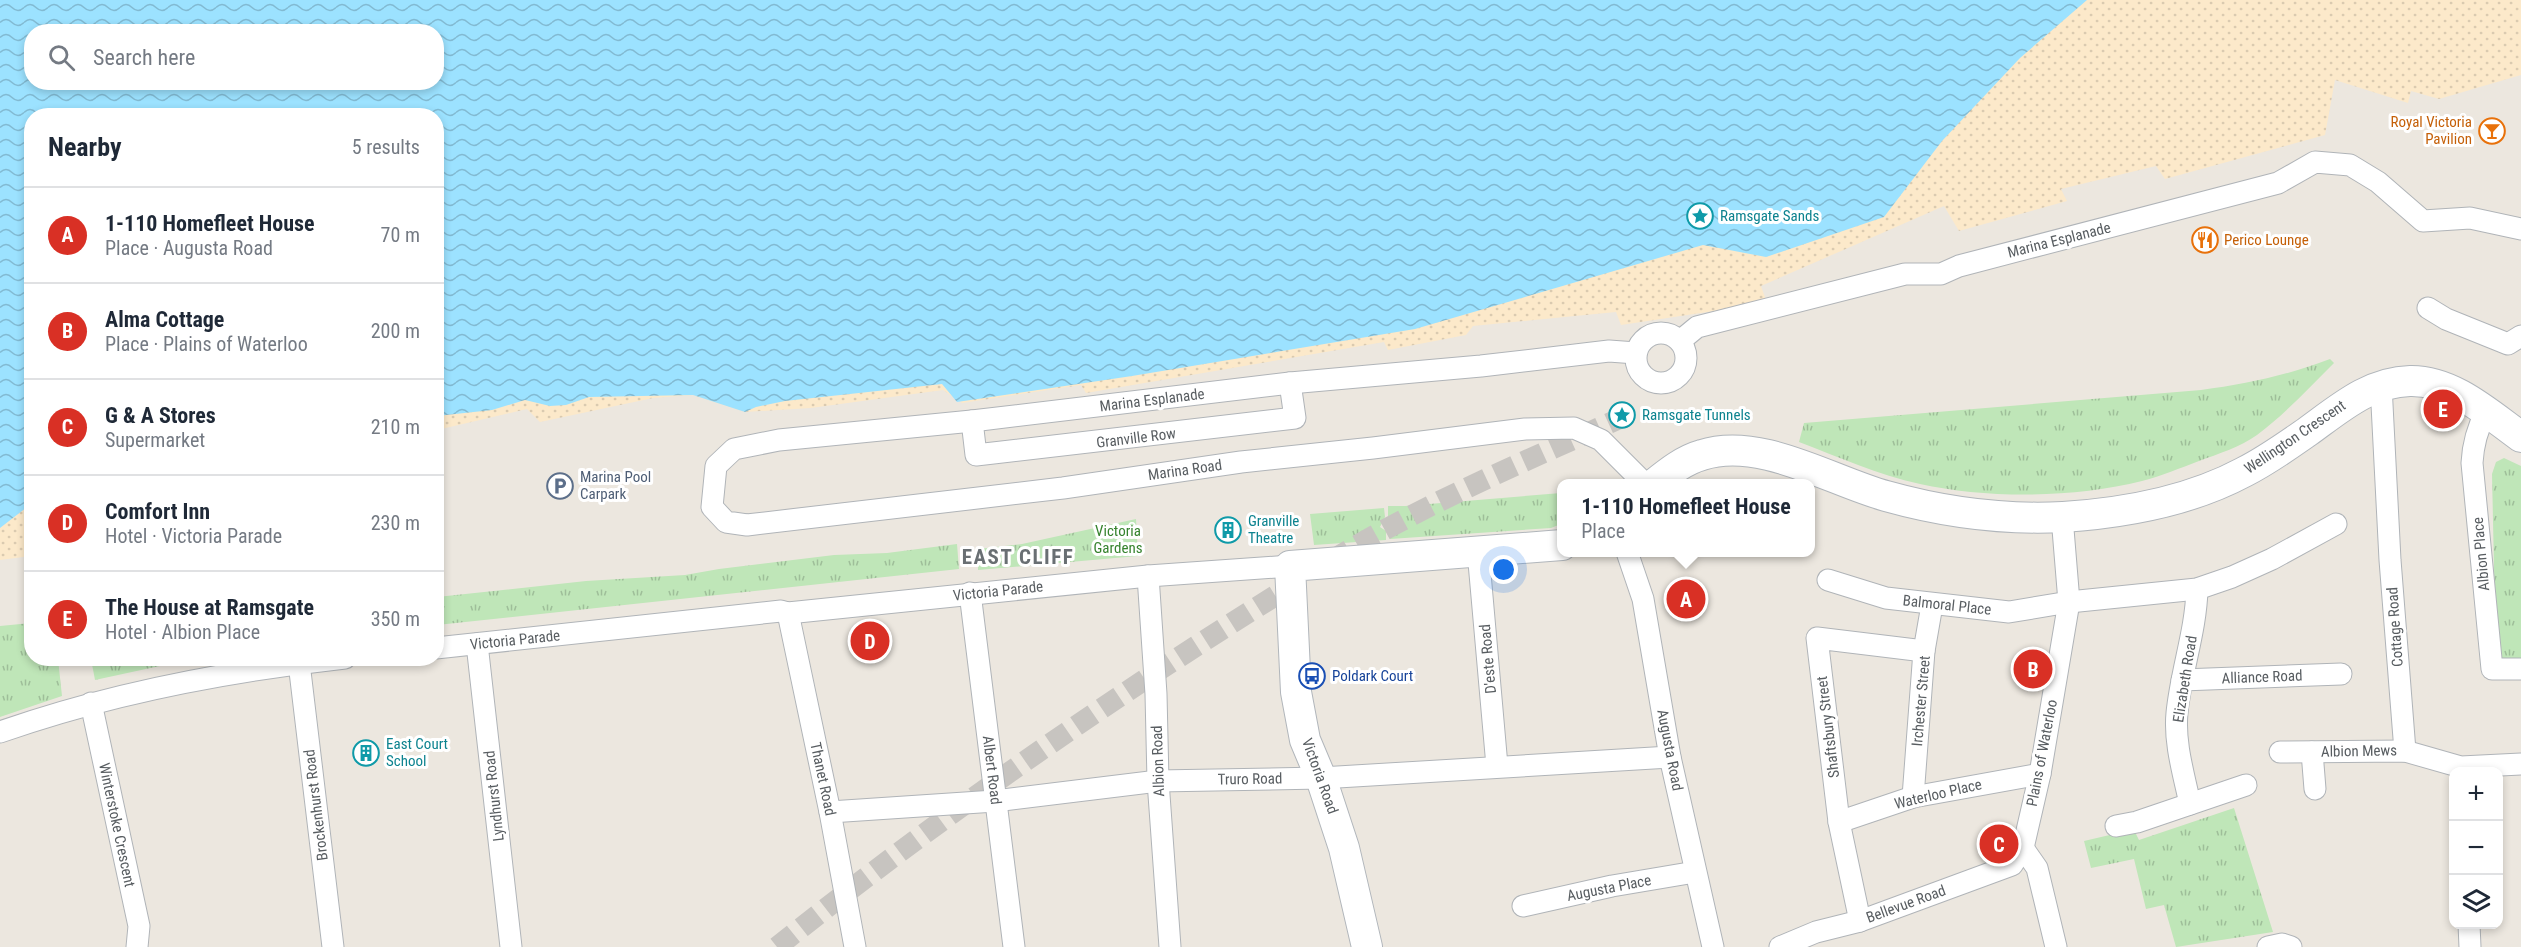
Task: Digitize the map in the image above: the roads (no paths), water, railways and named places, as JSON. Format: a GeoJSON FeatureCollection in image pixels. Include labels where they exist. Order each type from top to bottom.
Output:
{"type":"FeatureCollection","features":[{"type":"Feature","properties":{"kind":"main road","name":"Wellington Crescent"},"geometry":{"type":"LineString","coordinates":[[1659,479],[1676,466],[1693,458],[1727,450],[1768,456],[1886,496],[1921,505],[1966,513],[2062,517],[2169,501],[2208,488],[2244,473],[2294,442],[2353,399],[2381,385],[2411,381],[2435,384],[2451,390],[2521,437]]}},
{"type":"Feature","properties":{"kind":"main road","name":"Victoria Parade"},"geometry":{"type":"LineString","coordinates":[[1290,566],[1557,545]]}},
{"type":"Feature","properties":{"kind":"main road","name":"Victoria Road"},"geometry":{"type":"LineString","coordinates":[[1290,566],[1296,692],[1305,740],[1322,778],[1344,848],[1367,947]]}},
{"type":"Feature","properties":{"kind":"street","name":"Marina Esplanade"},"geometry":{"type":"LineString","coordinates":[[1680,341],[1697,327],[1905,274],[1941,274],[1959,266],[2278,183],[2315,162],[2350,165],[2378,182],[2423,221],[2470,218],[2521,229]]}},
{"type":"Feature","properties":{"kind":"street"},"geometry":{"type":"LineString","coordinates":[[2428,308],[2446,319],[2508,344],[2521,336]]}},
{"type":"Feature","properties":{"kind":"street"},"geometry":{"type":"LineString","coordinates":[[1658,332],[1674,336],[1680,341],[1684,348],[1685,365],[1676,378],[1659,383],[1644,376],[1638,370],[1636,353],[1643,339],[1658,332]]}},
{"type":"Feature","properties":{"kind":"street","name":"Marina Esplanade"},"geometry":{"type":"LineString","coordinates":[[712,507],[716,466],[734,449],[779,440],[972,421],[1290,383],[1481,366],[1610,351],[1636,353]]}},
{"type":"Feature","properties":{"kind":"street","name":"Granville Row"},"geometry":{"type":"LineString","coordinates":[[972,421],[976,455],[1120,440],[1295,418],[1290,383]]}},
{"type":"Feature","properties":{"kind":"street","name":"Cottage Road"},"geometry":{"type":"LineString","coordinates":[[2381,385],[2390,560],[2406,751]]}},
{"type":"Feature","properties":{"kind":"street","name":"Albion Place"},"geometry":{"type":"LineString","coordinates":[[2486,412],[2478,427],[2473,445],[2472,463],[2492,669],[2521,669]]}},
{"type":"Feature","properties":{"kind":"street","name":"Marina Road"},"geometry":{"type":"LineString","coordinates":[[712,507],[726,522],[747,525],[1063,488],[1241,462],[1525,429],[1574,428],[1601,440],[1641,479]]}},
{"type":"Feature","properties":{"kind":"street","name":"Plains of Waterloo"},"geometry":{"type":"LineString","coordinates":[[2023,848],[2040,774],[2069,602],[2062,517]]}},
{"type":"Feature","properties":{"kind":"street"},"geometry":{"type":"LineString","coordinates":[[2069,602],[2197,589],[2232,577],[2272,559],[2336,524]]}},
{"type":"Feature","properties":{"kind":"street","name":"D'este Road"},"geometry":{"type":"LineString","coordinates":[[1478,551],[1497,766]]}},
{"type":"Feature","properties":{"kind":"street","name":"Augusta Road"},"geometry":{"type":"LineString","coordinates":[[1629,557],[1643,599],[1670,757],[1713,947]]}},
{"type":"Feature","properties":{"kind":"street","name":"Victoria Parade"},"geometry":{"type":"LineString","coordinates":[[444,647],[781,611],[788,613],[1148,576],[1290,566]]}},
{"type":"Feature","properties":{"kind":"street","name":"Albion Road"},"geometry":{"type":"LineString","coordinates":[[1148,576],[1156,694],[1158,781],[1170,947]]}},
{"type":"Feature","properties":{"kind":"street","name":"Balmoral Place"},"geometry":{"type":"LineString","coordinates":[[1828,580],[1886,598],[1932,605],[2009,612],[2069,602]]}},
{"type":"Feature","properties":{"kind":"street","name":"Elizabeth Road"},"geometry":{"type":"LineString","coordinates":[[2190,804],[2176,725],[2182,680],[2196,616],[2197,589]]}},
{"type":"Feature","properties":{"kind":"street","name":"Albert Road"},"geometry":{"type":"LineString","coordinates":[[970,594],[1014,947]]}},
{"type":"Feature","properties":{"kind":"street","name":"Irchester Street"},"geometry":{"type":"LineString","coordinates":[[1913,797],[1924,651],[1932,605]]}},
{"type":"Feature","properties":{"kind":"street","name":"Thanet Road"},"geometry":{"type":"LineString","coordinates":[[788,613],[830,812],[855,947]]}},
{"type":"Feature","properties":{"kind":"street","name":"Shaftsbury Street"},"geometry":{"type":"LineString","coordinates":[[1860,921],[1839,822],[1817,638],[1924,651]]}},
{"type":"Feature","properties":{"kind":"street","name":"Lyndhurst Road"},"geometry":{"type":"LineString","coordinates":[[477,644],[511,947]]}},
{"type":"Feature","properties":{"kind":"street"},"geometry":{"type":"LineString","coordinates":[[0,732],[91,703],[215,676],[280,666]]}},
{"type":"Feature","properties":{"kind":"street","name":"Brockenhurst Road"},"geometry":{"type":"LineString","coordinates":[[299,666],[333,947]]}},
{"type":"Feature","properties":{"kind":"street","name":"Alliance Road"},"geometry":{"type":"LineString","coordinates":[[2182,680],[2341,674]]}},
{"type":"Feature","properties":{"kind":"street","name":"Winterstoke Crescent"},"geometry":{"type":"LineString","coordinates":[[91,703],[139,926],[137,947]]}},
{"type":"Feature","properties":{"kind":"street"},"geometry":{"type":"LineString","coordinates":[[2406,751],[2452,767]]}},
{"type":"Feature","properties":{"kind":"street","name":"Albion Mews"},"geometry":{"type":"LineString","coordinates":[[2280,752],[2406,751]]}},
{"type":"Feature","properties":{"kind":"street","name":"Albion Mews"},"geometry":{"type":"LineString","coordinates":[[2312,752],[2315,789]]}},
{"type":"Feature","properties":{"kind":"street","name":"Truro Road"},"geometry":{"type":"LineString","coordinates":[[830,812],[995,801],[1158,781],[1322,778],[1670,757]]}},
{"type":"Feature","properties":{"kind":"street"},"geometry":{"type":"LineString","coordinates":[[2491,767],[2521,764]]}},
{"type":"Feature","properties":{"kind":"street","name":"Waterloo Place"},"geometry":{"type":"LineString","coordinates":[[1839,822],[1913,797],[2040,774]]}},
{"type":"Feature","properties":{"kind":"street"},"geometry":{"type":"LineString","coordinates":[[2116,826],[2247,786]]}},
{"type":"Feature","properties":{"kind":"street"},"geometry":{"type":"LineString","coordinates":[[2023,848],[2037,868],[2056,947]]}},
{"type":"Feature","properties":{"kind":"street","name":"Bellevue Road"},"geometry":{"type":"LineString","coordinates":[[1780,947],[1816,932],[1860,921],[2012,866],[2023,848]]}},
{"type":"Feature","properties":{"kind":"street","name":"Augusta Place"},"geometry":{"type":"LineString","coordinates":[[1523,906],[1612,886],[1695,872]]}},
{"type":"Feature","properties":{"kind":"street"},"geometry":{"type":"LineString","coordinates":[[2469,929],[2470,947]]}},
{"type":"Feature","properties":{"kind":"water"},"geometry":{"type":"Polygon","coordinates":[[[0,0],[2087,0],[2020,58],[1942,141],[1884,217],[1766,257],[1703,245],[1415,329],[1132,376],[957,402],[942,384],[785,401],[756,407],[745,412],[693,395],[589,397],[566,405],[550,406],[525,400],[492,410],[444,415],[444,108],[24,108],[24,509],[0,528],[0,0]]]}},
{"type":"Feature","properties":{"kind":"tunnel"},"geometry":{"type":"LineString","coordinates":[[1331,561],[1438,502],[1623,417]]}},
{"type":"Feature","properties":{"kind":"tunnel"},"geometry":{"type":"LineString","coordinates":[[777,947],[903,849],[1032,756],[1231,623],[1299,581]]}},
{"type":"Feature","properties":{"kind":"place","name":"Royal Victoria Pavilion"},"geometry":{"type":"Point","coordinates":[2492,131]}},
{"type":"Feature","properties":{"kind":"place","name":"Ramsgate Sands"},"geometry":{"type":"Point","coordinates":[1700,216]}},
{"type":"Feature","properties":{"kind":"place","name":"Perico Lounge"},"geometry":{"type":"Point","coordinates":[2205,240]}},
{"type":"Feature","properties":{"kind":"place","name":"The House at Ramsgate"},"geometry":{"type":"Point","coordinates":[2443,409]}},
{"type":"Feature","properties":{"kind":"place","name":"Ramsgate Tunnels"},"geometry":{"type":"Point","coordinates":[1622,415]}},
{"type":"Feature","properties":{"kind":"place","name":"Marina Pool Carpark"},"geometry":{"type":"Point","coordinates":[560,486]}},
{"type":"Feature","properties":{"kind":"place","name":"Granville Theatre"},"geometry":{"type":"Point","coordinates":[1228,530]}},
{"type":"Feature","properties":{"kind":"place","name":"1-110 Homefleet House"},"geometry":{"type":"Point","coordinates":[1686,599]}},
{"type":"Feature","properties":{"kind":"place","name":"Comfort Inn"},"geometry":{"type":"Point","coordinates":[870,641]}},
{"type":"Feature","properties":{"kind":"place","name":"Alma Cottage"},"geometry":{"type":"Point","coordinates":[2033,669]}},
{"type":"Feature","properties":{"kind":"place","name":"Poldark Court"},"geometry":{"type":"Point","coordinates":[1312,676]}},
{"type":"Feature","properties":{"kind":"place","name":"East Court School"},"geometry":{"type":"Point","coordinates":[366,753]}},
{"type":"Feature","properties":{"kind":"place","name":"G & A Stores"},"geometry":{"type":"Point","coordinates":[1999,844]}},
{"type":"Feature","properties":{"kind":"district","name":"EAST CLIFF"},"geometry":{"type":"Point","coordinates":[1018,557]}},
{"type":"Feature","properties":{"kind":"park label","name":"Victoria Gardens"},"geometry":{"type":"Point","coordinates":[1118,540]}}]}
